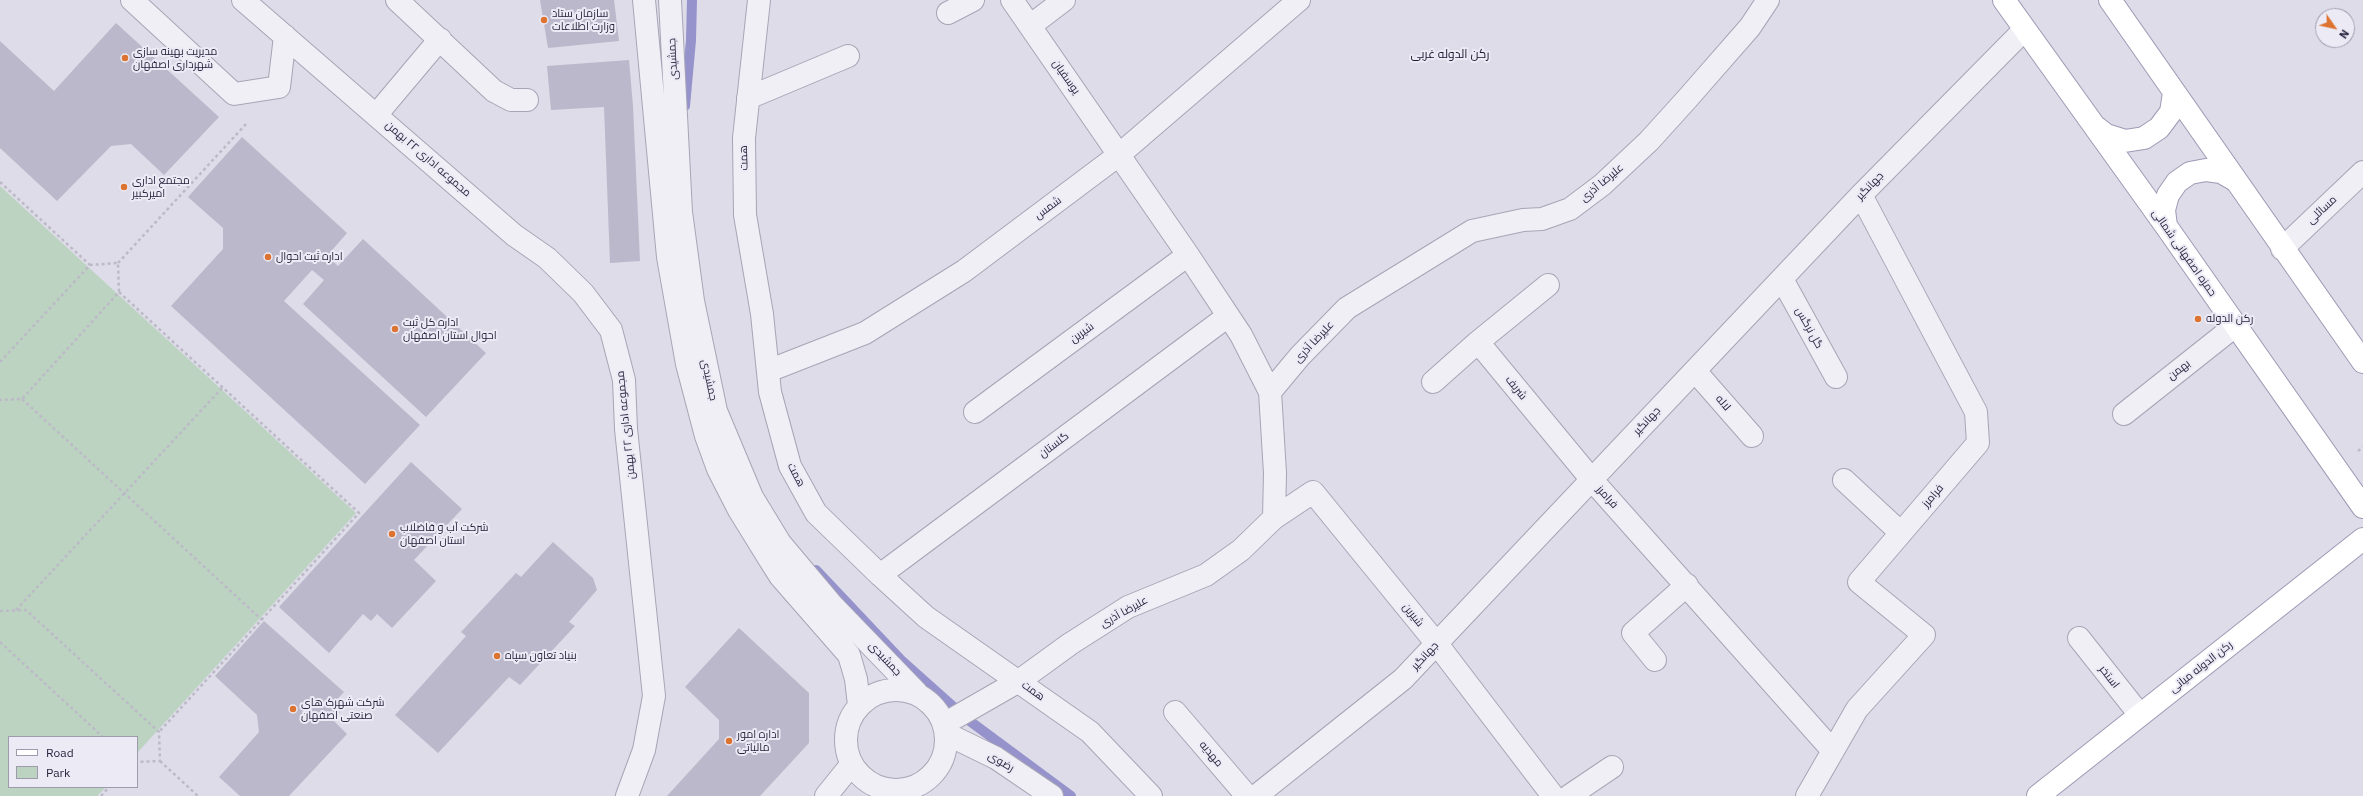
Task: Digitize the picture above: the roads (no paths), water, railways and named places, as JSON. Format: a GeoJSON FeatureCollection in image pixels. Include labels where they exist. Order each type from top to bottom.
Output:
{"type":"FeatureCollection","features":[{"type":"Feature","properties":{"kind":"main road","name":"حمزه اصفهانی شمالی"},"geometry":{"type":"LineString","coordinates":[[2004,0],[2024,30],[2166,226],[2363,507]]}},
{"type":"Feature","properties":{"kind":"main road"},"geometry":{"type":"LineString","coordinates":[[2110,0],[2282,249],[2363,362]]}},
{"type":"Feature","properties":{"kind":"main road"},"geometry":{"type":"LineString","coordinates":[[2092,123],[2106,136],[2125,141],[2144,138],[2159,128],[2171,112],[2174,93]]}},
{"type":"Feature","properties":{"kind":"main road"},"geometry":{"type":"LineString","coordinates":[[2166,226],[2164,210],[2168,195],[2177,182],[2190,173],[2206,170],[2221,172],[2235,180]]}},
{"type":"Feature","properties":{"kind":"main road","name":"رکن الدوله میانی"},"geometry":{"type":"LineString","coordinates":[[2038,796],[2363,539]]}},
{"type":"Feature","properties":{"kind":"street"},"geometry":{"type":"LineString","coordinates":[[132,0],[234,94],[280,87],[285,36]]}},
{"type":"Feature","properties":{"kind":"street","name":"مجموعه اداری ۲۲ بهمن"},"geometry":{"type":"LineString","coordinates":[[243,0],[377,114],[514,235],[547,258],[583,293],[611,330],[624,380],[626,429],[654,696],[644,750],[627,796]]}},
{"type":"Feature","properties":{"kind":"street"},"geometry":{"type":"LineString","coordinates":[[398,0],[494,91],[511,100],[527,100]]}},
{"type":"Feature","properties":{"kind":"street","name":"جمشیدی"},"geometry":{"type":"LineString","coordinates":[[644,0],[668,256],[675,305],[694,393],[711,451],[739,510],[780,576],[849,655],[856,679],[858,705]]}},
{"type":"Feature","properties":{"kind":"street","name":"جمشیدی"},"geometry":{"type":"LineString","coordinates":[[670,0],[681,212],[693,301],[716,411],[733,455],[752,497],[780,543],[828,601],[917,693]]}},
{"type":"Feature","properties":{"kind":"street","name":"همت"},"geometry":{"type":"LineString","coordinates":[[758,0],[744,138],[745,215],[762,314],[770,392],[790,466],[816,513],[880,575],[926,616],[1090,732],[1151,796]]}},
{"type":"Feature","properties":{"kind":"street"},"geometry":{"type":"LineString","coordinates":[[948,13],[973,0]]}},
{"type":"Feature","properties":{"kind":"street","name":"یوسفیان"},"geometry":{"type":"LineString","coordinates":[[1012,0],[1120,154]]}},
{"type":"Feature","properties":{"kind":"street"},"geometry":{"type":"LineString","coordinates":[[1030,26],[1064,0]]}},
{"type":"Feature","properties":{"kind":"street","name":"شمس"},"geometry":{"type":"LineString","coordinates":[[768,371],[865,333],[964,271],[1120,154],[1299,0]]}},
{"type":"Feature","properties":{"kind":"street","name":"علیرضا آذری"},"geometry":{"type":"LineString","coordinates":[[1270,392],[1300,356],[1347,308],[1472,230],[1523,220],[1542,218],[1570,209],[1602,185],[1649,141],[1687,99],[1750,27],[1768,0]]}},
{"type":"Feature","properties":{"kind":"street","name":"جهانگیر"},"geometry":{"type":"LineString","coordinates":[[1256,796],[1404,679],[1861,195],[2024,30]]}},
{"type":"Feature","properties":{"kind":"street"},"geometry":{"type":"LineString","coordinates":[[377,114],[440,39]]}},
{"type":"Feature","properties":{"kind":"street"},"geometry":{"type":"LineString","coordinates":[[748,98],[848,56]]}},
{"type":"Feature","properties":{"kind":"street"},"geometry":{"type":"LineString","coordinates":[[651,69],[673,66]]}},
{"type":"Feature","properties":{"kind":"street"},"geometry":{"type":"LineString","coordinates":[[1120,154],[1241,335],[1270,392],[1275,473],[1274,518]]}},
{"type":"Feature","properties":{"kind":"street","name":"مسائلی"},"geometry":{"type":"LineString","coordinates":[[2282,249],[2363,172]]}},
{"type":"Feature","properties":{"kind":"street","name":"فرامرز"},"geometry":{"type":"LineString","coordinates":[[1807,796],[1857,708],[1924,635],[1858,582],[1978,443],[1976,412],[1861,195]]}},
{"type":"Feature","properties":{"kind":"street","name":"شیرین"},"geometry":{"type":"LineString","coordinates":[[975,412],[1188,255]]}},
{"type":"Feature","properties":{"kind":"street","name":"گل نرگس"},"geometry":{"type":"LineString","coordinates":[[1782,279],[1836,377]]}},
{"type":"Feature","properties":{"kind":"street"},"geometry":{"type":"LineString","coordinates":[[1433,382],[1478,342],[1548,284]]}},
{"type":"Feature","properties":{"kind":"street","name":"گلستان"},"geometry":{"type":"LineString","coordinates":[[880,575],[1228,316]]}},
{"type":"Feature","properties":{"kind":"street","name":"بهمن"},"geometry":{"type":"LineString","coordinates":[[2124,414],[2235,326]]}},
{"type":"Feature","properties":{"kind":"street","name":"شریف"},"geometry":{"type":"LineString","coordinates":[[1478,342],[1592,480]]}},
{"type":"Feature","properties":{"kind":"street","name":"لاله"},"geometry":{"type":"LineString","coordinates":[[1695,371],[1752,436]]}},
{"type":"Feature","properties":{"kind":"street","name":"فرامرز"},"geometry":{"type":"LineString","coordinates":[[1592,480],[1687,585],[1833,751]]}},
{"type":"Feature","properties":{"kind":"street"},"geometry":{"type":"LineString","coordinates":[[1844,480],[1901,533]]}},
{"type":"Feature","properties":{"kind":"street","name":"شیرین"},"geometry":{"type":"LineString","coordinates":[[1274,518],[1313,492],[1437,644],[1553,796]]}},
{"type":"Feature","properties":{"kind":"street","name":"علیرضا آذری"},"geometry":{"type":"LineString","coordinates":[[945,729],[1019,681],[1070,644],[1128,607],[1206,575],[1241,550],[1274,518]]}},
{"type":"Feature","properties":{"kind":"street"},"geometry":{"type":"LineString","coordinates":[[1655,660],[1633,633],[1687,585]]}},
{"type":"Feature","properties":{"kind":"street","name":"استخر"},"geometry":{"type":"LineString","coordinates":[[2079,638],[2140,715]]}},
{"type":"Feature","properties":{"kind":"street"},"geometry":{"type":"LineString","coordinates":[[902,689],[917,693],[930,702],[945,729],[946,746],[941,761],[932,774],[920,784],[886,793],[867,781],[851,765],[846,749],[845,734],[850,718],[858,705],[871,695],[886,690],[902,689]]}},
{"type":"Feature","properties":{"kind":"street","name":"مهدیه"},"geometry":{"type":"LineString","coordinates":[[1175,712],[1247,796]]}},
{"type":"Feature","properties":{"kind":"street","name":"رضوی"},"geometry":{"type":"LineString","coordinates":[[945,729],[996,758],[1052,796]]}},
{"type":"Feature","properties":{"kind":"street"},"geometry":{"type":"LineString","coordinates":[[826,796],[851,765]]}},
{"type":"Feature","properties":{"kind":"street"},"geometry":{"type":"LineString","coordinates":[[1569,796],[1612,767]]}},
{"type":"Feature","properties":{"kind":"waterway"},"geometry":{"type":"LineString","coordinates":[[685,106],[691,40],[692,0]]}},
{"type":"Feature","properties":{"kind":"waterway"},"geometry":{"type":"LineString","coordinates":[[816,570],[901,660],[967,719],[1071,796]]}},
{"type":"Feature","properties":{"kind":"place","name":"سازمان ستاد وزارت اطلاعات"},"geometry":{"type":"Point","coordinates":[544,20]}},
{"type":"Feature","properties":{"kind":"place","name":"مدیریت بهینه سازی شهرداری اصفهان"},"geometry":{"type":"Point","coordinates":[125,58]}},
{"type":"Feature","properties":{"kind":"place","name":"مجتمع اداری امیرکبیر"},"geometry":{"type":"Point","coordinates":[124,187]}},
{"type":"Feature","properties":{"kind":"place","name":"اداره ثبت احوال"},"geometry":{"type":"Point","coordinates":[268,257]}},
{"type":"Feature","properties":{"kind":"place","name":"رکن الدوله"},"geometry":{"type":"Point","coordinates":[2198,319]}},
{"type":"Feature","properties":{"kind":"place","name":"اداره کل ثبت احوال استان اصفهان"},"geometry":{"type":"Point","coordinates":[395,329]}},
{"type":"Feature","properties":{"kind":"place","name":"شرکت آب و فاضلاب استان اصفهان"},"geometry":{"type":"Point","coordinates":[392,534]}},
{"type":"Feature","properties":{"kind":"place","name":"بنیاد تعاون سپاه"},"geometry":{"type":"Point","coordinates":[497,656]}},
{"type":"Feature","properties":{"kind":"place","name":"شرکت شهرک های صنعتی اصفهان"},"geometry":{"type":"Point","coordinates":[293,709]}},
{"type":"Feature","properties":{"kind":"place","name":"اداره امور مالیاتی"},"geometry":{"type":"Point","coordinates":[729,741]}},
{"type":"Feature","properties":{"kind":"district","name":"رکن الدوله غربی"},"geometry":{"type":"Point","coordinates":[1450,55]}}]}
